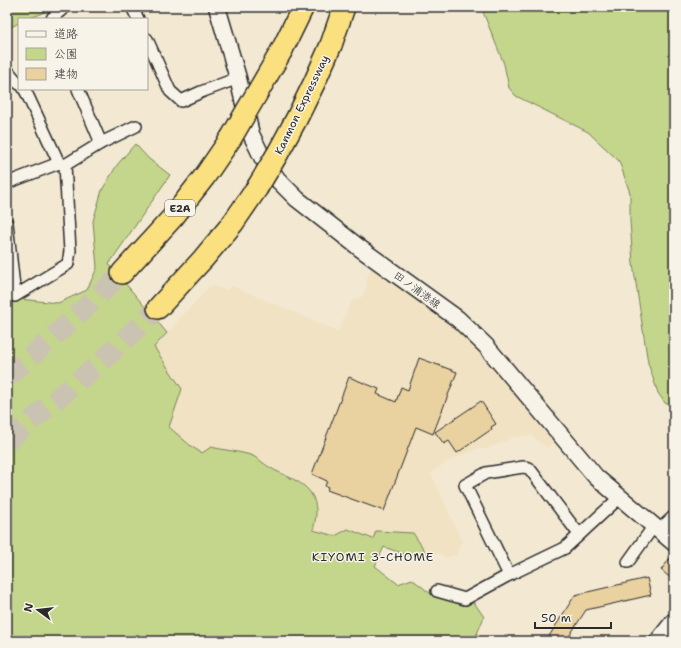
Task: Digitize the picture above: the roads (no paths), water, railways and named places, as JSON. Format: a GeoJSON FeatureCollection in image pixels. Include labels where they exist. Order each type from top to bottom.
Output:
{"type":"FeatureCollection","features":[{"type":"Feature","properties":{"kind":"highway","name":"E2A"},"geometry":{"type":"LineString","coordinates":[[122,273],[173,217],[205,176],[231,138],[282,50],[303,7]]}},
{"type":"Feature","properties":{"kind":"highway","name":"Kanmon Expressway"},"geometry":{"type":"LineString","coordinates":[[158,308],[203,259],[233,223],[258,188],[298,118],[331,45],[344,7]]}},
{"type":"Feature","properties":{"kind":"main road","name":"田ノ浦港線"},"geometry":{"type":"LineString","coordinates":[[217,7],[238,78],[251,134],[262,159],[278,180],[297,199],[361,249],[458,319],[486,346],[596,477],[674,543]]}},
{"type":"Feature","properties":{"kind":"main road"},"geometry":{"type":"LineString","coordinates":[[658,641],[672,628]]}},
{"type":"Feature","properties":{"kind":"street"},"geometry":{"type":"LineString","coordinates":[[52,18],[65,7]]}},
{"type":"Feature","properties":{"kind":"street"},"geometry":{"type":"LineString","coordinates":[[132,7],[138,18]]}},
{"type":"Feature","properties":{"kind":"street"},"geometry":{"type":"LineString","coordinates":[[148,41],[170,91],[181,101],[200,92],[238,78]]}},
{"type":"Feature","properties":{"kind":"street"},"geometry":{"type":"LineString","coordinates":[[7,70],[18,83]]}},
{"type":"Feature","properties":{"kind":"street"},"geometry":{"type":"LineString","coordinates":[[7,223],[16,296],[68,264],[70,250],[62,164],[25,90]]}},
{"type":"Feature","properties":{"kind":"street"},"geometry":{"type":"LineString","coordinates":[[78,90],[101,143]]}},
{"type":"Feature","properties":{"kind":"street"},"geometry":{"type":"LineString","coordinates":[[7,183],[62,164],[136,126]]}},
{"type":"Feature","properties":{"kind":"street"},"geometry":{"type":"LineString","coordinates":[[509,575],[465,485],[486,473],[523,467],[529,468],[580,534]]}},
{"type":"Feature","properties":{"kind":"street"},"geometry":{"type":"LineString","coordinates":[[436,591],[465,599],[509,575],[565,548],[619,498]]}},
{"type":"Feature","properties":{"kind":"street"},"geometry":{"type":"LineString","coordinates":[[628,562],[656,529],[674,516]]}},
{"type":"Feature","properties":{"kind":"tunnel"},"geometry":{"type":"LineString","coordinates":[[7,377],[68,324],[122,273]]}},
{"type":"Feature","properties":{"kind":"tunnel"},"geometry":{"type":"LineString","coordinates":[[7,441],[103,360],[158,308]]}},
{"type":"Feature","properties":{"kind":"district","name":"KIYOMI 3-CHOME"},"geometry":{"type":"Point","coordinates":[373,557]}}]}
